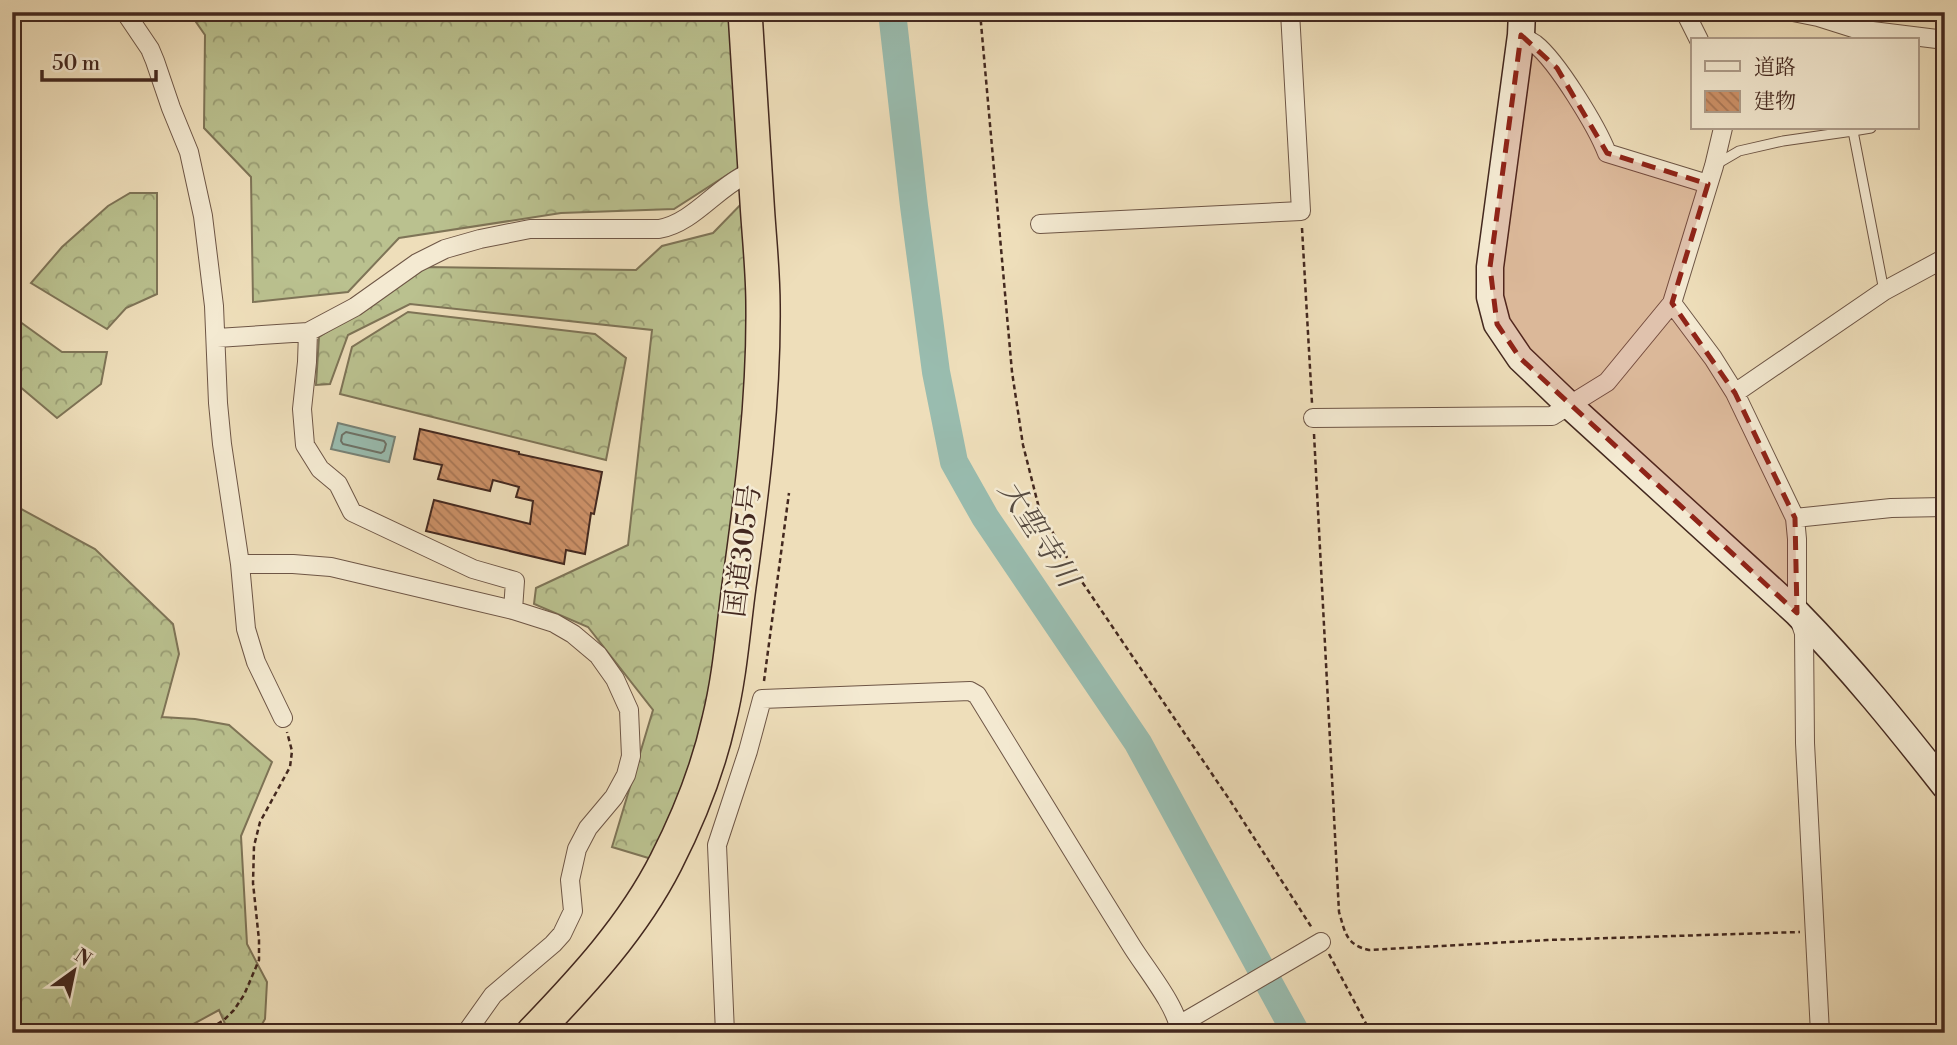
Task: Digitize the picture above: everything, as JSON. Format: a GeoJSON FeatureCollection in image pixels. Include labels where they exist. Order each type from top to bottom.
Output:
{"type":"FeatureCollection","features":[{"type":"Feature","properties":{"kind":"highway","name":"国道305号"},"geometry":{"type":"LineString","coordinates":[[533,1033],[580,985],[647,897],[688,814],[719,720],[727,681],[760,408],[763,303],[745,12]]}},
{"type":"Feature","properties":{"kind":"street"},"geometry":{"type":"LineString","coordinates":[[125,12],[150,49],[189,152],[204,216],[217,338],[222,444],[240,564],[246,629],[256,662],[283,718]]}},
{"type":"Feature","properties":{"kind":"street"},"geometry":{"type":"LineString","coordinates":[[1040,224],[1301,211],[1290,12]]}},
{"type":"Feature","properties":{"kind":"street"},"geometry":{"type":"LineString","coordinates":[[1685,12],[1698,38]]}},
{"type":"Feature","properties":{"kind":"street"},"geometry":{"type":"LineString","coordinates":[[1793,12],[1854,21],[1945,40]]}},
{"type":"Feature","properties":{"kind":"street"},"geometry":{"type":"LineString","coordinates":[[1521,24],[1557,68],[1601,138],[1607,153],[1708,184]]}},
{"type":"Feature","properties":{"kind":"street"},"geometry":{"type":"LineString","coordinates":[[1521,24],[1490,267],[1490,297],[1497,324],[1520,358],[1797,613],[1876,698],[1945,786]]}},
{"type":"Feature","properties":{"kind":"street"},"geometry":{"type":"LineString","coordinates":[[1313,418],[1552,416],[1607,382],[1672,303],[1723,130]]}},
{"type":"Feature","properties":{"kind":"street"},"geometry":{"type":"LineString","coordinates":[[217,338],[308,332],[355,307],[417,263],[445,249],[530,229],[659,229],[687,218],[743,176],[755,181]]}},
{"type":"Feature","properties":{"kind":"street"},"geometry":{"type":"LineString","coordinates":[[1735,393],[1884,291],[1945,258]]}},
{"type":"Feature","properties":{"kind":"street"},"geometry":{"type":"LineString","coordinates":[[1672,303],[1735,393],[1795,518],[1797,613],[1804,633],[1805,743],[1819,1033]]}},
{"type":"Feature","properties":{"kind":"street"},"geometry":{"type":"LineString","coordinates":[[308,332],[302,409],[305,445],[320,469],[338,484],[352,512],[473,569],[515,581],[513,610]]}},
{"type":"Feature","properties":{"kind":"street"},"geometry":{"type":"LineString","coordinates":[[1795,518],[1891,508],[1945,507]]}},
{"type":"Feature","properties":{"kind":"street"},"geometry":{"type":"LineString","coordinates":[[240,564],[281,563],[331,567],[513,610],[554,623],[573,634],[598,655],[615,679],[629,710],[631,757],[626,775],[614,797],[588,828],[578,849],[570,880],[573,911],[553,944],[493,995],[466,1033]]}},
{"type":"Feature","properties":{"kind":"street"},"geometry":{"type":"LineString","coordinates":[[725,1033],[717,845],[748,751],[762,698],[970,691],[977,695],[1171,1006],[1180,1029],[1196,1016],[1321,942]]}},
{"type":"Feature","properties":{"kind":"lane"},"geometry":{"type":"LineString","coordinates":[[1714,166],[1739,151],[1783,141],[1859,130]]}},
{"type":"Feature","properties":{"kind":"lane"},"geometry":{"type":"LineString","coordinates":[[1853,131],[1884,291]]}},
{"type":"Feature","properties":{"kind":"path"},"geometry":{"type":"LineString","coordinates":[[980,12],[1011,359],[1023,445],[1039,508],[1074,570],[1231,802],[1335,963],[1371,1033]]}},
{"type":"Feature","properties":{"kind":"path"},"geometry":{"type":"LineString","coordinates":[[1301,211],[1339,912],[1345,933],[1351,942],[1359,948],[1369,950],[1548,940],[1814,931]]}},
{"type":"Feature","properties":{"kind":"path"},"geometry":{"type":"LineString","coordinates":[[762,698],[789,493]]}},
{"type":"Feature","properties":{"kind":"path"},"geometry":{"type":"LineString","coordinates":[[203,1033],[234,1010],[259,960],[253,883],[254,846],[260,822],[281,786],[292,760],[283,718]]}},
{"type":"Feature","properties":{"kind":"highlighted area"},"geometry":{"type":"Polygon","coordinates":[[[1521,35],[1557,68],[1607,153],[1708,184],[1672,303],[1735,393],[1795,518],[1797,613],[1520,358],[1497,324],[1490,267],[1521,35]]]}},
{"type":"Feature","properties":{"kind":"green space"},"geometry":{"type":"Polygon","coordinates":[[[189,12],[730,12],[744,164],[674,209],[561,213],[399,238],[348,292],[253,302],[251,177],[204,128],[205,35],[189,12]]]}},
{"type":"Feature","properties":{"kind":"green space"},"geometry":{"type":"Polygon","coordinates":[[[130,193],[157,193],[157,294],[126,308],[107,329],[31,283],[62,247],[108,206],[130,193]]]}},
{"type":"Feature","properties":{"kind":"green space"},"geometry":{"type":"Polygon","coordinates":[[[747,198],[757,249],[722,676],[655,860],[612,847],[653,710],[588,627],[534,604],[536,588],[628,545],[652,330],[410,304],[348,335],[330,384],[316,385],[319,337],[427,267],[636,270],[662,246],[713,233],[747,198]]]}},
{"type":"Feature","properties":{"kind":"green space"},"geometry":{"type":"Polygon","coordinates":[[[408,312],[595,334],[626,358],[606,460],[340,394],[352,347],[408,312]]]}},
{"type":"Feature","properties":{"kind":"green space"},"geometry":{"type":"Polygon","coordinates":[[[12,316],[62,352],[107,352],[101,384],[57,418],[12,380],[12,316]]]}},
{"type":"Feature","properties":{"kind":"green space"},"geometry":{"type":"Polygon","coordinates":[[[12,504],[95,549],[173,624],[179,654],[162,717],[229,725],[272,762],[241,836],[247,944],[267,982],[265,1019],[257,1033],[229,1033],[219,1010],[177,1033],[12,1033],[12,504]]]}},
{"type":"Feature","properties":{"kind":"water"},"geometry":{"type":"Polygon","coordinates":[[[338,423],[395,437],[389,462],[331,449],[338,423]]]}},
{"type":"Feature","properties":{"kind":"building"},"geometry":{"type":"Polygon","coordinates":[[[420,429],[602,472],[594,514],[591,513],[585,554],[566,550],[564,564],[426,531],[434,500],[530,524],[533,501],[516,497],[519,487],[493,480],[490,491],[438,479],[442,465],[414,459],[420,429]]]}},
{"type":"Feature","properties":{"kind":"waterway","name":"大聖寺川"},"geometry":{"type":"LineString","coordinates":[[892,12],[936,372],[954,462],[985,517],[1138,743],[1296,1033]]}}]}
